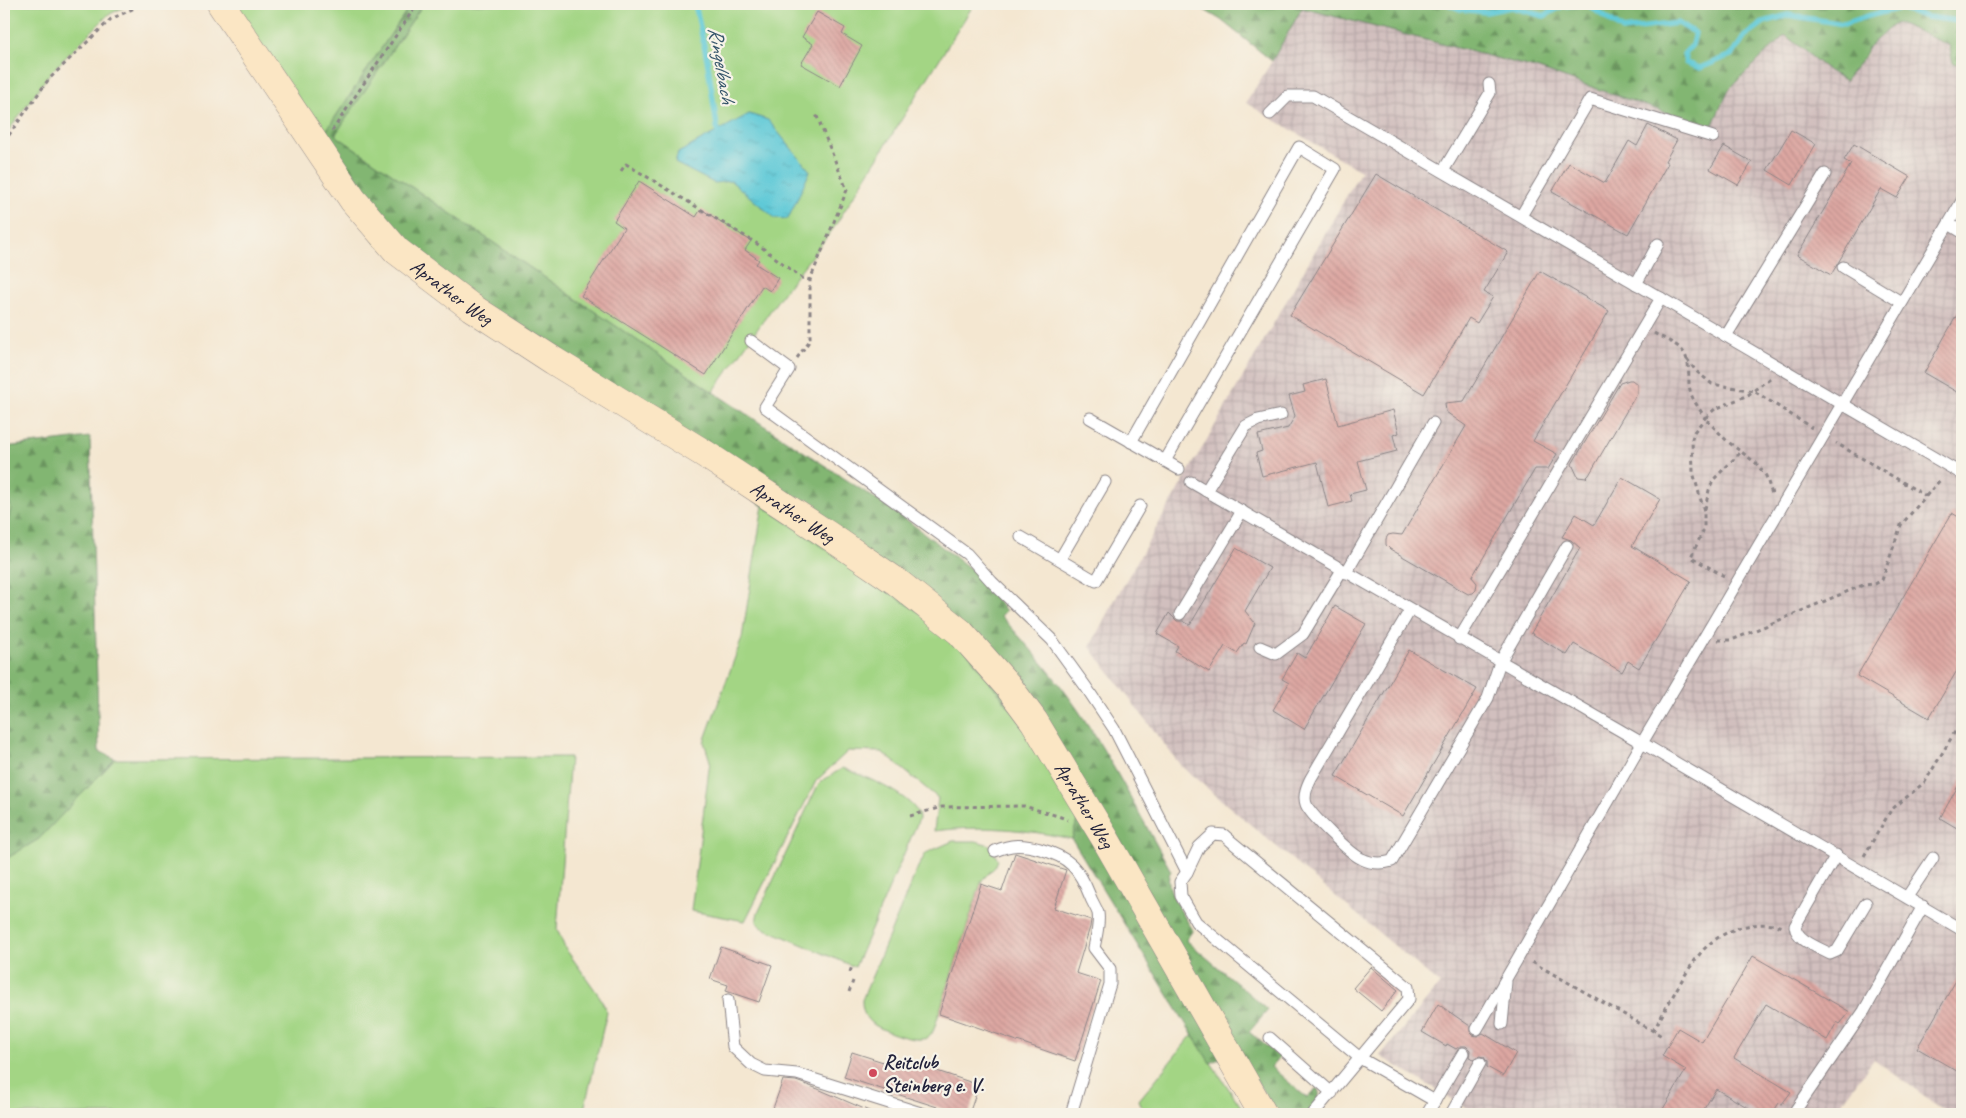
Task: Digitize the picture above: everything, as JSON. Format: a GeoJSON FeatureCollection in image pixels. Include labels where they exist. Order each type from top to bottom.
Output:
{"type":"FeatureCollection","features":[{"type":"Feature","properties":{"kind":"street","name":"Aprather Weg"},"geometry":{"type":"LineString","coordinates":[[221,4],[353,200],[397,251],[470,307],[705,454],[828,535],[897,582],[960,632],[1008,686],[1034,721],[1106,840],[1263,1114]]}},
{"type":"Feature","properties":{"kind":"lane"},"geometry":{"type":"LineString","coordinates":[[1443,171],[1490,93],[1490,84]]}},
{"type":"Feature","properties":{"kind":"lane"},"geometry":{"type":"LineString","coordinates":[[1270,114],[1288,96],[1313,96],[1957,471]]}},
{"type":"Feature","properties":{"kind":"lane"},"geometry":{"type":"LineString","coordinates":[[1522,216],[1590,99],[1713,137]]}},
{"type":"Feature","properties":{"kind":"lane"},"geometry":{"type":"LineString","coordinates":[[1131,442],[1299,147],[1335,169],[1165,461]]}},
{"type":"Feature","properties":{"kind":"lane"},"geometry":{"type":"LineString","coordinates":[[1726,336],[1825,174]]}},
{"type":"Feature","properties":{"kind":"lane"},"geometry":{"type":"LineString","coordinates":[[1477,1029],[1642,743],[1962,201]]}},
{"type":"Feature","properties":{"kind":"lane"},"geometry":{"type":"LineString","coordinates":[[1949,224],[1962,232]]}},
{"type":"Feature","properties":{"kind":"lane"},"geometry":{"type":"LineString","coordinates":[[1636,284],[1658,244]]}},
{"type":"Feature","properties":{"kind":"lane"},"geometry":{"type":"LineString","coordinates":[[1843,268],[1901,302]]}},
{"type":"Feature","properties":{"kind":"lane"},"geometry":{"type":"LineString","coordinates":[[1459,639],[1661,298]]}},
{"type":"Feature","properties":{"kind":"lane"},"geometry":{"type":"LineString","coordinates":[[751,342],[789,369],[765,407],[967,554],[992,582],[1052,640],[1114,729],[1188,872]]}},
{"type":"Feature","properties":{"kind":"lane"},"geometry":{"type":"LineString","coordinates":[[1206,491],[1246,426],[1258,420],[1281,415]]}},
{"type":"Feature","properties":{"kind":"lane"},"geometry":{"type":"LineString","coordinates":[[1090,418],[1178,469]]}},
{"type":"Feature","properties":{"kind":"lane"},"geometry":{"type":"LineString","coordinates":[[1260,648],[1276,654],[1303,634],[1344,571],[1433,423]]}},
{"type":"Feature","properties":{"kind":"lane"},"geometry":{"type":"LineString","coordinates":[[1060,559],[1105,482]]}},
{"type":"Feature","properties":{"kind":"lane"},"geometry":{"type":"LineString","coordinates":[[1191,482],[1459,639],[1857,867],[1962,930]]}},
{"type":"Feature","properties":{"kind":"lane"},"geometry":{"type":"LineString","coordinates":[[1021,537],[1096,581],[1140,506]]}},
{"type":"Feature","properties":{"kind":"lane"},"geometry":{"type":"LineString","coordinates":[[1180,614],[1242,511]]}},
{"type":"Feature","properties":{"kind":"lane"},"geometry":{"type":"LineString","coordinates":[[1410,610],[1310,778],[1305,791],[1306,804],[1312,814],[1353,853],[1362,859],[1381,864],[1392,861],[1488,698],[1500,662],[1567,546]]}},
{"type":"Feature","properties":{"kind":"lane"},"geometry":{"type":"LineString","coordinates":[[1313,1114],[1332,1093],[1360,1058],[1408,999],[1408,987],[1224,835],[1213,834],[1199,847],[1188,872],[1180,882],[1181,896],[1196,922],[1360,1058],[1435,1101]]}},
{"type":"Feature","properties":{"kind":"lane"},"geometry":{"type":"LineString","coordinates":[[995,851],[1004,847],[1026,845],[1054,852],[1068,860],[1082,878],[1098,914],[1099,923],[1094,948],[1110,969],[1110,984],[1071,1114]]}},
{"type":"Feature","properties":{"kind":"lane"},"geometry":{"type":"LineString","coordinates":[[1836,855],[1795,926],[1795,930],[1799,936],[1830,954],[1837,951],[1866,904]]}},
{"type":"Feature","properties":{"kind":"lane"},"geometry":{"type":"LineString","coordinates":[[1907,897],[1934,858]]}},
{"type":"Feature","properties":{"kind":"lane"},"geometry":{"type":"LineString","coordinates":[[1793,1114],[1864,1011],[1923,906]]}},
{"type":"Feature","properties":{"kind":"lane"},"geometry":{"type":"LineString","coordinates":[[1502,1024],[1506,978]]}},
{"type":"Feature","properties":{"kind":"lane"},"geometry":{"type":"LineString","coordinates":[[728,1000],[733,1047],[751,1064],[766,1070],[798,1074],[924,1114]]}},
{"type":"Feature","properties":{"kind":"lane"},"geometry":{"type":"LineString","coordinates":[[1270,1038],[1332,1093]]}},
{"type":"Feature","properties":{"kind":"lane"},"geometry":{"type":"LineString","coordinates":[[1427,1114],[1463,1053]]}},
{"type":"Feature","properties":{"kind":"lane"},"geometry":{"type":"LineString","coordinates":[[1451,1114],[1480,1063]]}},
{"type":"Feature","properties":{"kind":"lane"},"geometry":{"type":"LineString","coordinates":[[1452,1072],[1470,1080]]}},
{"type":"Feature","properties":{"kind":"path"},"geometry":{"type":"LineString","coordinates":[[4,142],[48,80],[111,19],[143,4]]}},
{"type":"Feature","properties":{"kind":"path"},"geometry":{"type":"LineString","coordinates":[[320,150],[417,4]]}},
{"type":"Feature","properties":{"kind":"path"},"geometry":{"type":"LineString","coordinates":[[1621,4],[1630,7],[1666,6],[1668,4]]}},
{"type":"Feature","properties":{"kind":"path"},"geometry":{"type":"LineString","coordinates":[[1821,4],[1828,4]]}},
{"type":"Feature","properties":{"kind":"path"},"geometry":{"type":"LineString","coordinates":[[789,369],[810,340],[810,280],[847,190],[816,114]]}},
{"type":"Feature","properties":{"kind":"path"},"geometry":{"type":"LineString","coordinates":[[621,171],[626,164],[756,243],[802,278],[810,280]]}},
{"type":"Feature","properties":{"kind":"path"},"geometry":{"type":"LineString","coordinates":[[1644,327],[1681,349],[1696,370],[1712,384],[1754,391],[1823,435],[1926,496]]}},
{"type":"Feature","properties":{"kind":"path"},"geometry":{"type":"LineString","coordinates":[[1687,359],[1692,397],[1705,418],[1727,441],[1756,463],[1766,476],[1781,510]]}},
{"type":"Feature","properties":{"kind":"path"},"geometry":{"type":"LineString","coordinates":[[1704,511],[1693,472],[1694,432],[1715,409],[1737,401],[1754,391],[1770,378],[1777,366]]}},
{"type":"Feature","properties":{"kind":"path"},"geometry":{"type":"LineString","coordinates":[[1737,584],[1691,557],[1704,528],[1704,511],[1714,479],[1741,452]]}},
{"type":"Feature","properties":{"kind":"path"},"geometry":{"type":"LineString","coordinates":[[1703,641],[1732,640],[1863,585],[1875,584],[1882,580],[1901,525],[1926,496],[1957,471]]}},
{"type":"Feature","properties":{"kind":"path"},"geometry":{"type":"LineString","coordinates":[[1857,867],[1890,810],[1925,782],[1962,720]]}},
{"type":"Feature","properties":{"kind":"path"},"geometry":{"type":"LineString","coordinates":[[910,816],[942,807],[1024,806],[1058,816],[1074,824]]}},
{"type":"Feature","properties":{"kind":"path"},"geometry":{"type":"LineString","coordinates":[[1653,1031],[1699,954],[1713,942],[1730,932],[1751,924],[1771,924],[1795,930]]}},
{"type":"Feature","properties":{"kind":"path"},"geometry":{"type":"LineString","coordinates":[[1520,955],[1662,1036]]}},
{"type":"Feature","properties":{"kind":"path"},"geometry":{"type":"LineString","coordinates":[[850,972],[852,966]]}},
{"type":"Feature","properties":{"kind":"path"},"geometry":{"type":"LineString","coordinates":[[849,992],[853,981]]}},
{"type":"Feature","properties":{"kind":"shaded area"},"geometry":{"type":"Polygon","coordinates":[[[1302,7],[1539,69],[1711,127],[1729,89],[1785,35],[1829,71],[1849,74],[1867,55],[1868,47],[1896,22],[1949,45],[1953,63],[1962,65],[1962,1114],[1949,1114],[1874,1059],[1833,1114],[1477,1114],[1380,1056],[1440,984],[1181,766],[1090,647],[1108,612],[1361,171],[1246,103],[1302,7]]]}},
{"type":"Feature","properties":{"kind":"green space"},"geometry":{"type":"Polygon","coordinates":[[[4,4],[131,4],[108,15],[50,73],[4,137],[4,4]]]}},
{"type":"Feature","properties":{"kind":"green space"},"geometry":{"type":"Polygon","coordinates":[[[232,4],[411,4],[324,134],[232,4]]]}},
{"type":"Feature","properties":{"kind":"green space"},"geometry":{"type":"Polygon","coordinates":[[[411,4],[423,4],[335,135],[713,392],[903,517],[976,573],[1006,611],[1001,616],[1041,661],[1069,697],[1115,769],[1171,871],[1169,884],[1171,892],[1193,930],[1186,940],[1268,1010],[1249,1032],[1280,1057],[1271,1067],[1307,1098],[1317,1088],[1319,1091],[1319,1098],[1311,1114],[1277,1114],[1238,1051],[1210,1063],[1072,839],[1079,814],[1033,738],[968,653],[923,615],[375,242],[324,134],[411,4]]]}},
{"type":"Feature","properties":{"kind":"green space"},"geometry":{"type":"Polygon","coordinates":[[[423,4],[974,4],[833,229],[785,290],[713,392],[335,135],[423,4]]]}},
{"type":"Feature","properties":{"kind":"green space"},"geometry":{"type":"Polygon","coordinates":[[[1194,4],[1962,4],[1962,65],[1953,63],[1949,45],[1896,22],[1868,47],[1867,52],[1846,81],[1829,71],[1785,35],[1729,89],[1711,128],[1539,69],[1302,8],[1272,61],[1221,20],[1194,4]]]}},
{"type":"Feature","properties":{"kind":"green space"},"geometry":{"type":"Polygon","coordinates":[[[90,437],[99,751],[115,759],[39,839],[4,860],[4,539],[11,508],[4,485],[4,447],[90,437]]]}},
{"type":"Feature","properties":{"kind":"green space"},"geometry":{"type":"Polygon","coordinates":[[[4,485],[11,508],[4,539],[4,485]]]}},
{"type":"Feature","properties":{"kind":"green space"},"geometry":{"type":"Polygon","coordinates":[[[763,505],[923,615],[968,653],[1033,738],[1079,814],[1072,839],[987,828],[934,831],[938,798],[882,752],[848,751],[816,781],[745,921],[691,911],[710,761],[704,742],[742,638],[763,505]]]}},
{"type":"Feature","properties":{"kind":"green space"},"geometry":{"type":"Polygon","coordinates":[[[570,757],[557,929],[565,948],[600,997],[607,1012],[583,1114],[4,1114],[4,860],[39,838],[115,759],[570,757]]]}},
{"type":"Feature","properties":{"kind":"green space"},"geometry":{"type":"Polygon","coordinates":[[[843,768],[900,795],[917,811],[919,819],[855,967],[761,927],[757,919],[758,913],[817,787],[823,780],[843,768]]]}},
{"type":"Feature","properties":{"kind":"green space"},"geometry":{"type":"Polygon","coordinates":[[[953,841],[976,841],[990,845],[998,860],[995,867],[982,880],[934,1029],[930,1036],[925,1039],[900,1036],[870,1022],[864,1012],[862,1000],[918,867],[926,853],[953,841]]]}},
{"type":"Feature","properties":{"kind":"green space"},"geometry":{"type":"Polygon","coordinates":[[[1192,1035],[1246,1114],[1145,1114],[1139,1100],[1192,1035]]]}},
{"type":"Feature","properties":{"kind":"water"},"geometry":{"type":"Polygon","coordinates":[[[749,114],[768,120],[810,171],[788,219],[775,218],[731,181],[714,183],[675,163],[678,153],[749,114]]]}},
{"type":"Feature","properties":{"kind":"building"},"geometry":{"type":"Polygon","coordinates":[[[817,12],[845,28],[842,34],[862,46],[840,86],[801,64],[813,44],[802,37],[817,12]]]}},
{"type":"Feature","properties":{"kind":"building"},"geometry":{"type":"Polygon","coordinates":[[[1648,125],[1677,140],[1665,161],[1668,163],[1628,234],[1552,192],[1569,163],[1605,183],[1629,141],[1637,146],[1648,125]]]}},
{"type":"Feature","properties":{"kind":"building"},"geometry":{"type":"Polygon","coordinates":[[[1791,130],[1816,144],[1792,185],[1767,170],[1791,130]]]}},
{"type":"Feature","properties":{"kind":"building"},"geometry":{"type":"Polygon","coordinates":[[[1854,144],[1910,177],[1897,198],[1881,189],[1831,275],[1797,255],[1851,164],[1844,160],[1854,144]]]}},
{"type":"Feature","properties":{"kind":"building"},"geometry":{"type":"Polygon","coordinates":[[[1724,146],[1752,162],[1738,185],[1710,169],[1724,146]]]}},
{"type":"Feature","properties":{"kind":"building"},"geometry":{"type":"Polygon","coordinates":[[[1376,174],[1508,252],[1484,292],[1493,297],[1477,323],[1469,318],[1424,394],[1290,315],[1376,174]]]}},
{"type":"Feature","properties":{"kind":"building"},"geometry":{"type":"Polygon","coordinates":[[[639,181],[696,217],[701,209],[751,241],[745,250],[759,260],[756,264],[778,278],[770,291],[762,286],[706,375],[581,296],[624,228],[614,221],[639,181]]]}},
{"type":"Feature","properties":{"kind":"building"},"geometry":{"type":"Polygon","coordinates":[[[1540,271],[1609,311],[1533,441],[1557,454],[1548,469],[1535,469],[1472,577],[1477,583],[1476,590],[1468,594],[1390,549],[1386,545],[1386,539],[1388,535],[1402,535],[1466,426],[1446,412],[1445,403],[1464,401],[1540,271]]]}},
{"type":"Feature","properties":{"kind":"building"},"geometry":{"type":"Polygon","coordinates":[[[1962,306],[1962,395],[1924,373],[1962,306]]]}},
{"type":"Feature","properties":{"kind":"building"},"geometry":{"type":"Polygon","coordinates":[[[1326,379],[1338,425],[1393,410],[1399,433],[1393,435],[1397,451],[1358,461],[1366,490],[1350,494],[1352,501],[1328,507],[1317,462],[1262,476],[1256,453],[1262,451],[1258,435],[1288,428],[1295,416],[1289,396],[1305,392],[1303,385],[1326,379]]]}},
{"type":"Feature","properties":{"kind":"building"},"geometry":{"type":"Polygon","coordinates":[[[1629,380],[1637,384],[1637,393],[1589,475],[1586,478],[1578,477],[1572,464],[1620,383],[1629,380]]]}},
{"type":"Feature","properties":{"kind":"building"},"geometry":{"type":"Polygon","coordinates":[[[1622,477],[1660,499],[1632,546],[1691,581],[1639,668],[1628,661],[1622,672],[1574,644],[1567,655],[1531,633],[1580,548],[1571,540],[1562,537],[1576,514],[1594,525],[1622,477]]]}},
{"type":"Feature","properties":{"kind":"building"},"geometry":{"type":"Polygon","coordinates":[[[1952,513],[1962,519],[1962,662],[1929,718],[1857,676],[1952,513]]]}},
{"type":"Feature","properties":{"kind":"building"},"geometry":{"type":"Polygon","coordinates":[[[1236,548],[1270,568],[1245,611],[1255,623],[1246,644],[1244,643],[1237,653],[1225,646],[1209,672],[1175,651],[1178,646],[1157,634],[1169,613],[1177,621],[1183,621],[1190,625],[1236,548]]]}},
{"type":"Feature","properties":{"kind":"building"},"geometry":{"type":"Polygon","coordinates":[[[1335,606],[1366,624],[1304,729],[1273,710],[1289,683],[1282,679],[1297,653],[1305,658],[1335,606]]]}},
{"type":"Feature","properties":{"kind":"building"},"geometry":{"type":"Polygon","coordinates":[[[1409,650],[1477,689],[1403,816],[1335,776],[1409,650]]]}},
{"type":"Feature","properties":{"kind":"building"},"geometry":{"type":"Polygon","coordinates":[[[1962,779],[1962,831],[1940,818],[1962,779]]]}},
{"type":"Feature","properties":{"kind":"building"},"geometry":{"type":"Polygon","coordinates":[[[1015,853],[1066,870],[1054,908],[1091,920],[1076,973],[1101,981],[1075,1061],[939,1014],[981,884],[1002,891],[1015,853]]]}},
{"type":"Feature","properties":{"kind":"building"},"geometry":{"type":"Polygon","coordinates":[[[721,947],[772,965],[759,1002],[726,991],[728,985],[710,979],[721,947]]]}},
{"type":"Feature","properties":{"kind":"building"},"geometry":{"type":"Polygon","coordinates":[[[1753,956],[1850,1012],[1840,1024],[1837,1022],[1827,1040],[1766,1004],[1734,1058],[1791,1092],[1782,1104],[1779,1103],[1772,1114],[1759,1114],[1716,1089],[1701,1114],[1660,1114],[1686,1070],[1662,1056],[1678,1028],[1702,1042],[1753,956]]]}},
{"type":"Feature","properties":{"kind":"building"},"geometry":{"type":"Polygon","coordinates":[[[1371,967],[1398,990],[1381,1011],[1353,988],[1371,967]]]}},
{"type":"Feature","properties":{"kind":"building"},"geometry":{"type":"Polygon","coordinates":[[[1962,970],[1962,1074],[1917,1048],[1962,970]]]}},
{"type":"Feature","properties":{"kind":"building"},"geometry":{"type":"Polygon","coordinates":[[[1438,1004],[1470,1026],[1470,1032],[1473,1035],[1477,1036],[1483,1033],[1516,1053],[1503,1076],[1487,1067],[1484,1057],[1479,1056],[1474,1059],[1469,1057],[1470,1050],[1466,1046],[1460,1046],[1456,1049],[1447,1044],[1446,1046],[1422,1032],[1438,1004]]]}},
{"type":"Feature","properties":{"kind":"building"},"geometry":{"type":"Polygon","coordinates":[[[852,1052],[902,1068],[904,1060],[979,1085],[969,1114],[959,1114],[844,1077],[852,1052]]]}},
{"type":"Feature","properties":{"kind":"building"},"geometry":{"type":"Polygon","coordinates":[[[783,1080],[796,1081],[818,1089],[876,1114],[771,1114],[783,1080]]]}},
{"type":"Feature","properties":{"kind":"waterway","name":"Ringelbach"},"geometry":{"type":"LineString","coordinates":[[695,4],[707,59],[718,133]]}},
{"type":"Feature","properties":{"kind":"waterway"},"geometry":{"type":"LineString","coordinates":[[1391,4],[1395,8],[1398,4]]}},
{"type":"Feature","properties":{"kind":"waterway"},"geometry":{"type":"LineString","coordinates":[[1448,4],[1460,9],[1486,12],[1511,7],[1544,16],[1562,6],[1584,4]]}},
{"type":"Feature","properties":{"kind":"waterway"},"geometry":{"type":"LineString","coordinates":[[1587,4],[1623,30],[1678,23],[1695,33],[1692,45],[1684,54],[1686,63],[1700,68],[1733,54],[1744,37],[1764,22],[1788,15],[1844,24],[1900,8],[1926,17],[1962,23]]}},
{"type":"Feature","properties":{"kind":"place","name":"Reitclub Steinberg e. V."},"geometry":{"type":"Point","coordinates":[873,1073]}}]}
